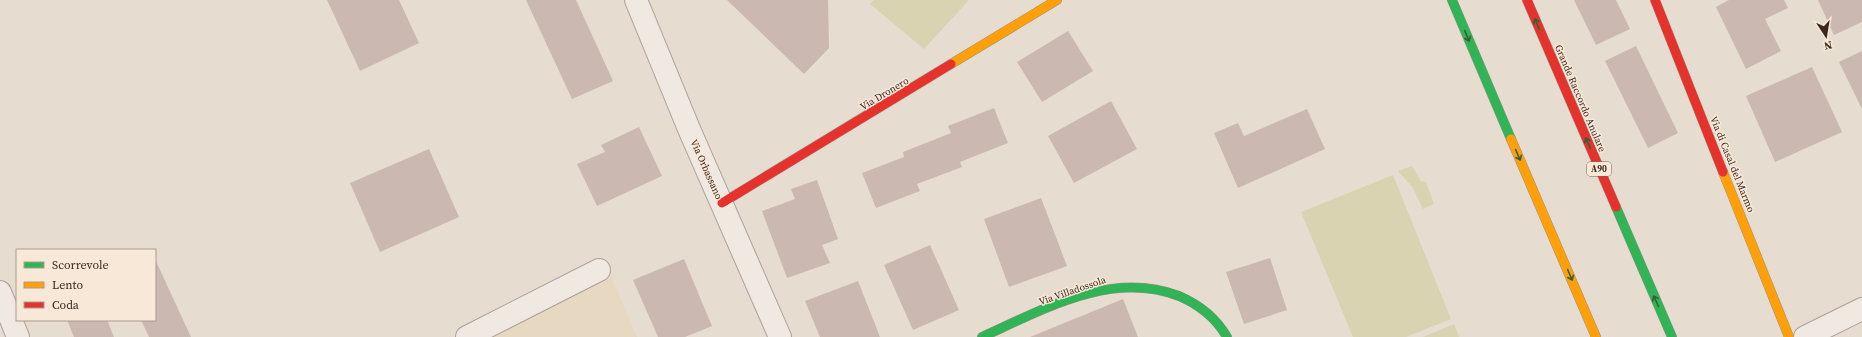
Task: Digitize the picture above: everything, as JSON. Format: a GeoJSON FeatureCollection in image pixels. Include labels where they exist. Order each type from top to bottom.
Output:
{"type":"FeatureCollection","features":[{"type":"Feature","properties":{"kind":"main road","name":"Via Dronero"},"geometry":{"type":"LineString","coordinates":[[722,203],[1057,0]]}},
{"type":"Feature","properties":{"kind":"main road"},"geometry":{"type":"LineString","coordinates":[[1452,0],[1596,337]]}},
{"type":"Feature","properties":{"kind":"main road","name":"Grande Raccordo Anulare"},"geometry":{"type":"LineString","coordinates":[[1527,0],[1672,337]]}},
{"type":"Feature","properties":{"kind":"main road","name":"Via di Casal del Marmo"},"geometry":{"type":"LineString","coordinates":[[1655,0],[1789,337]]}},
{"type":"Feature","properties":{"kind":"main road","name":"Via Villadossola"},"geometry":{"type":"LineString","coordinates":[[982,337],[1086,294],[1107,288],[1132,286],[1152,287],[1184,297],[1214,319],[1227,337]]}},
{"type":"Feature","properties":{"kind":"street","name":"Via Orbassano"},"geometry":{"type":"LineString","coordinates":[[636,0],[689,129],[780,337]]}},
{"type":"Feature","properties":{"kind":"street"},"geometry":{"type":"LineString","coordinates":[[467,337],[599,270]]}},
{"type":"Feature","properties":{"kind":"street"},"geometry":{"type":"LineString","coordinates":[[0,292],[18,337]]}},
{"type":"Feature","properties":{"kind":"street"},"geometry":{"type":"LineString","coordinates":[[1805,337],[1862,309]]}},
{"type":"Feature","properties":{"kind":"shaded area"},"geometry":{"type":"Polygon","coordinates":[[[874,0],[969,0],[924,49],[870,4],[874,0]]]}},
{"type":"Feature","properties":{"kind":"shaded area"},"geometry":{"type":"Polygon","coordinates":[[[1412,166],[1421,181],[1426,182],[1434,204],[1423,209],[1413,188],[1398,171],[1412,166]]]}},
{"type":"Feature","properties":{"kind":"shaded area"},"geometry":{"type":"Polygon","coordinates":[[[1393,175],[1451,319],[1406,337],[1353,337],[1301,212],[1393,175]]]}},
{"type":"Feature","properties":{"kind":"shaded area"},"geometry":{"type":"Polygon","coordinates":[[[610,274],[637,337],[486,337],[610,274]]]}},
{"type":"Feature","properties":{"kind":"shaded area"},"geometry":{"type":"Polygon","coordinates":[[[1454,324],[1459,337],[1423,337],[1454,324]]]}},
{"type":"Feature","properties":{"kind":"building"},"geometry":{"type":"Polygon","coordinates":[[[327,0],[399,0],[419,43],[360,71],[327,0]]]}},
{"type":"Feature","properties":{"kind":"building"},"geometry":{"type":"Polygon","coordinates":[[[526,0],[576,0],[613,81],[572,99],[526,0]]]}},
{"type":"Feature","properties":{"kind":"building"},"geometry":{"type":"Polygon","coordinates":[[[727,0],[828,0],[829,48],[804,74],[727,0]]]}},
{"type":"Feature","properties":{"kind":"building"},"geometry":{"type":"Polygon","coordinates":[[[1574,0],[1616,0],[1630,29],[1596,45],[1574,0]]]}},
{"type":"Feature","properties":{"kind":"building"},"geometry":{"type":"Polygon","coordinates":[[[1729,0],[1784,0],[1788,8],[1765,19],[1781,51],[1746,69],[1716,7],[1729,0]]]}},
{"type":"Feature","properties":{"kind":"building"},"geometry":{"type":"Polygon","coordinates":[[[1818,0],[1862,0],[1862,22],[1834,35],[1818,0]]]}},
{"type":"Feature","properties":{"kind":"building"},"geometry":{"type":"Polygon","coordinates":[[[1068,31],[1093,71],[1042,102],[1017,62],[1068,31]]]}},
{"type":"Feature","properties":{"kind":"building"},"geometry":{"type":"Polygon","coordinates":[[[1636,46],[1678,133],[1648,148],[1605,61],[1636,46]]]}},
{"type":"Feature","properties":{"kind":"building"},"geometry":{"type":"Polygon","coordinates":[[[1862,51],[1862,109],[1839,62],[1862,51]]]}},
{"type":"Feature","properties":{"kind":"building"},"geometry":{"type":"Polygon","coordinates":[[[1812,67],[1842,132],[1775,162],[1746,96],[1812,67]]]}},
{"type":"Feature","properties":{"kind":"building"},"geometry":{"type":"Polygon","coordinates":[[[1111,101],[1137,149],[1074,183],[1048,136],[1111,101]]]}},
{"type":"Feature","properties":{"kind":"building"},"geometry":{"type":"Polygon","coordinates":[[[994,108],[1008,143],[960,162],[962,167],[917,184],[920,191],[876,208],[862,173],[904,157],[903,152],[951,133],[948,126],[994,108]]]}},
{"type":"Feature","properties":{"kind":"building"},"geometry":{"type":"Polygon","coordinates":[[[1307,109],[1325,149],[1238,188],[1214,133],[1238,123],[1244,136],[1307,109]]]}},
{"type":"Feature","properties":{"kind":"building"},"geometry":{"type":"Polygon","coordinates":[[[639,127],[662,176],[597,206],[577,164],[605,152],[601,145],[639,127]]]}},
{"type":"Feature","properties":{"kind":"building"},"geometry":{"type":"Polygon","coordinates":[[[429,149],[459,217],[380,252],[350,183],[429,149]]]}},
{"type":"Feature","properties":{"kind":"building"},"geometry":{"type":"Polygon","coordinates":[[[817,180],[838,239],[822,245],[830,263],[787,278],[762,211],[795,199],[791,189],[817,180]]]}},
{"type":"Feature","properties":{"kind":"building"},"geometry":{"type":"Polygon","coordinates":[[[1041,198],[1067,266],[1009,287],[984,219],[1041,198]]]}},
{"type":"Feature","properties":{"kind":"building"},"geometry":{"type":"Polygon","coordinates":[[[930,245],[959,310],[913,330],[884,265],[930,245]]]}},
{"type":"Feature","properties":{"kind":"building"},"geometry":{"type":"Polygon","coordinates":[[[1270,258],[1287,310],[1244,324],[1226,272],[1270,258]]]}},
{"type":"Feature","properties":{"kind":"building"},"geometry":{"type":"Polygon","coordinates":[[[684,259],[712,326],[685,337],[658,337],[633,280],[684,259]]]}},
{"type":"Feature","properties":{"kind":"building"},"geometry":{"type":"Polygon","coordinates":[[[156,261],[191,337],[149,337],[141,321],[156,321],[156,261]]]}},
{"type":"Feature","properties":{"kind":"building"},"geometry":{"type":"Polygon","coordinates":[[[858,281],[880,337],[820,337],[805,301],[858,281]]]}},
{"type":"Feature","properties":{"kind":"building"},"geometry":{"type":"Polygon","coordinates":[[[1123,299],[1138,337],[1030,337],[1123,299]]]}},
{"type":"Feature","properties":{"kind":"building"},"geometry":{"type":"Polygon","coordinates":[[[67,321],[107,321],[114,337],[74,337],[67,321]]]}},
{"type":"Feature","properties":{"kind":"traffic: fast"},"geometry":{"type":"LineString","coordinates":[[1452,0],[1511,139]]}},
{"type":"Feature","properties":{"kind":"traffic: fast"},"geometry":{"type":"LineString","coordinates":[[1616,207],[1672,337]]}},
{"type":"Feature","properties":{"kind":"traffic: fast"},"geometry":{"type":"LineString","coordinates":[[982,337],[1029,315],[1078,296],[1103,290],[1128,288],[1154,289],[1179,296],[1201,308],[1213,318],[1227,337]]}},
{"type":"Feature","properties":{"kind":"traffic: slow"},"geometry":{"type":"LineString","coordinates":[[951,64],[1057,0]]}},
{"type":"Feature","properties":{"kind":"traffic: slow"},"geometry":{"type":"LineString","coordinates":[[1511,139],[1596,337]]}},
{"type":"Feature","properties":{"kind":"traffic: slow"},"geometry":{"type":"LineString","coordinates":[[1723,172],[1789,337]]}},
{"type":"Feature","properties":{"kind":"traffic: jam"},"geometry":{"type":"LineString","coordinates":[[1527,0],[1616,207]]}},
{"type":"Feature","properties":{"kind":"traffic: jam"},"geometry":{"type":"LineString","coordinates":[[1655,0],[1723,172]]}},
{"type":"Feature","properties":{"kind":"traffic: jam"},"geometry":{"type":"LineString","coordinates":[[722,203],[951,64]]}}]}
